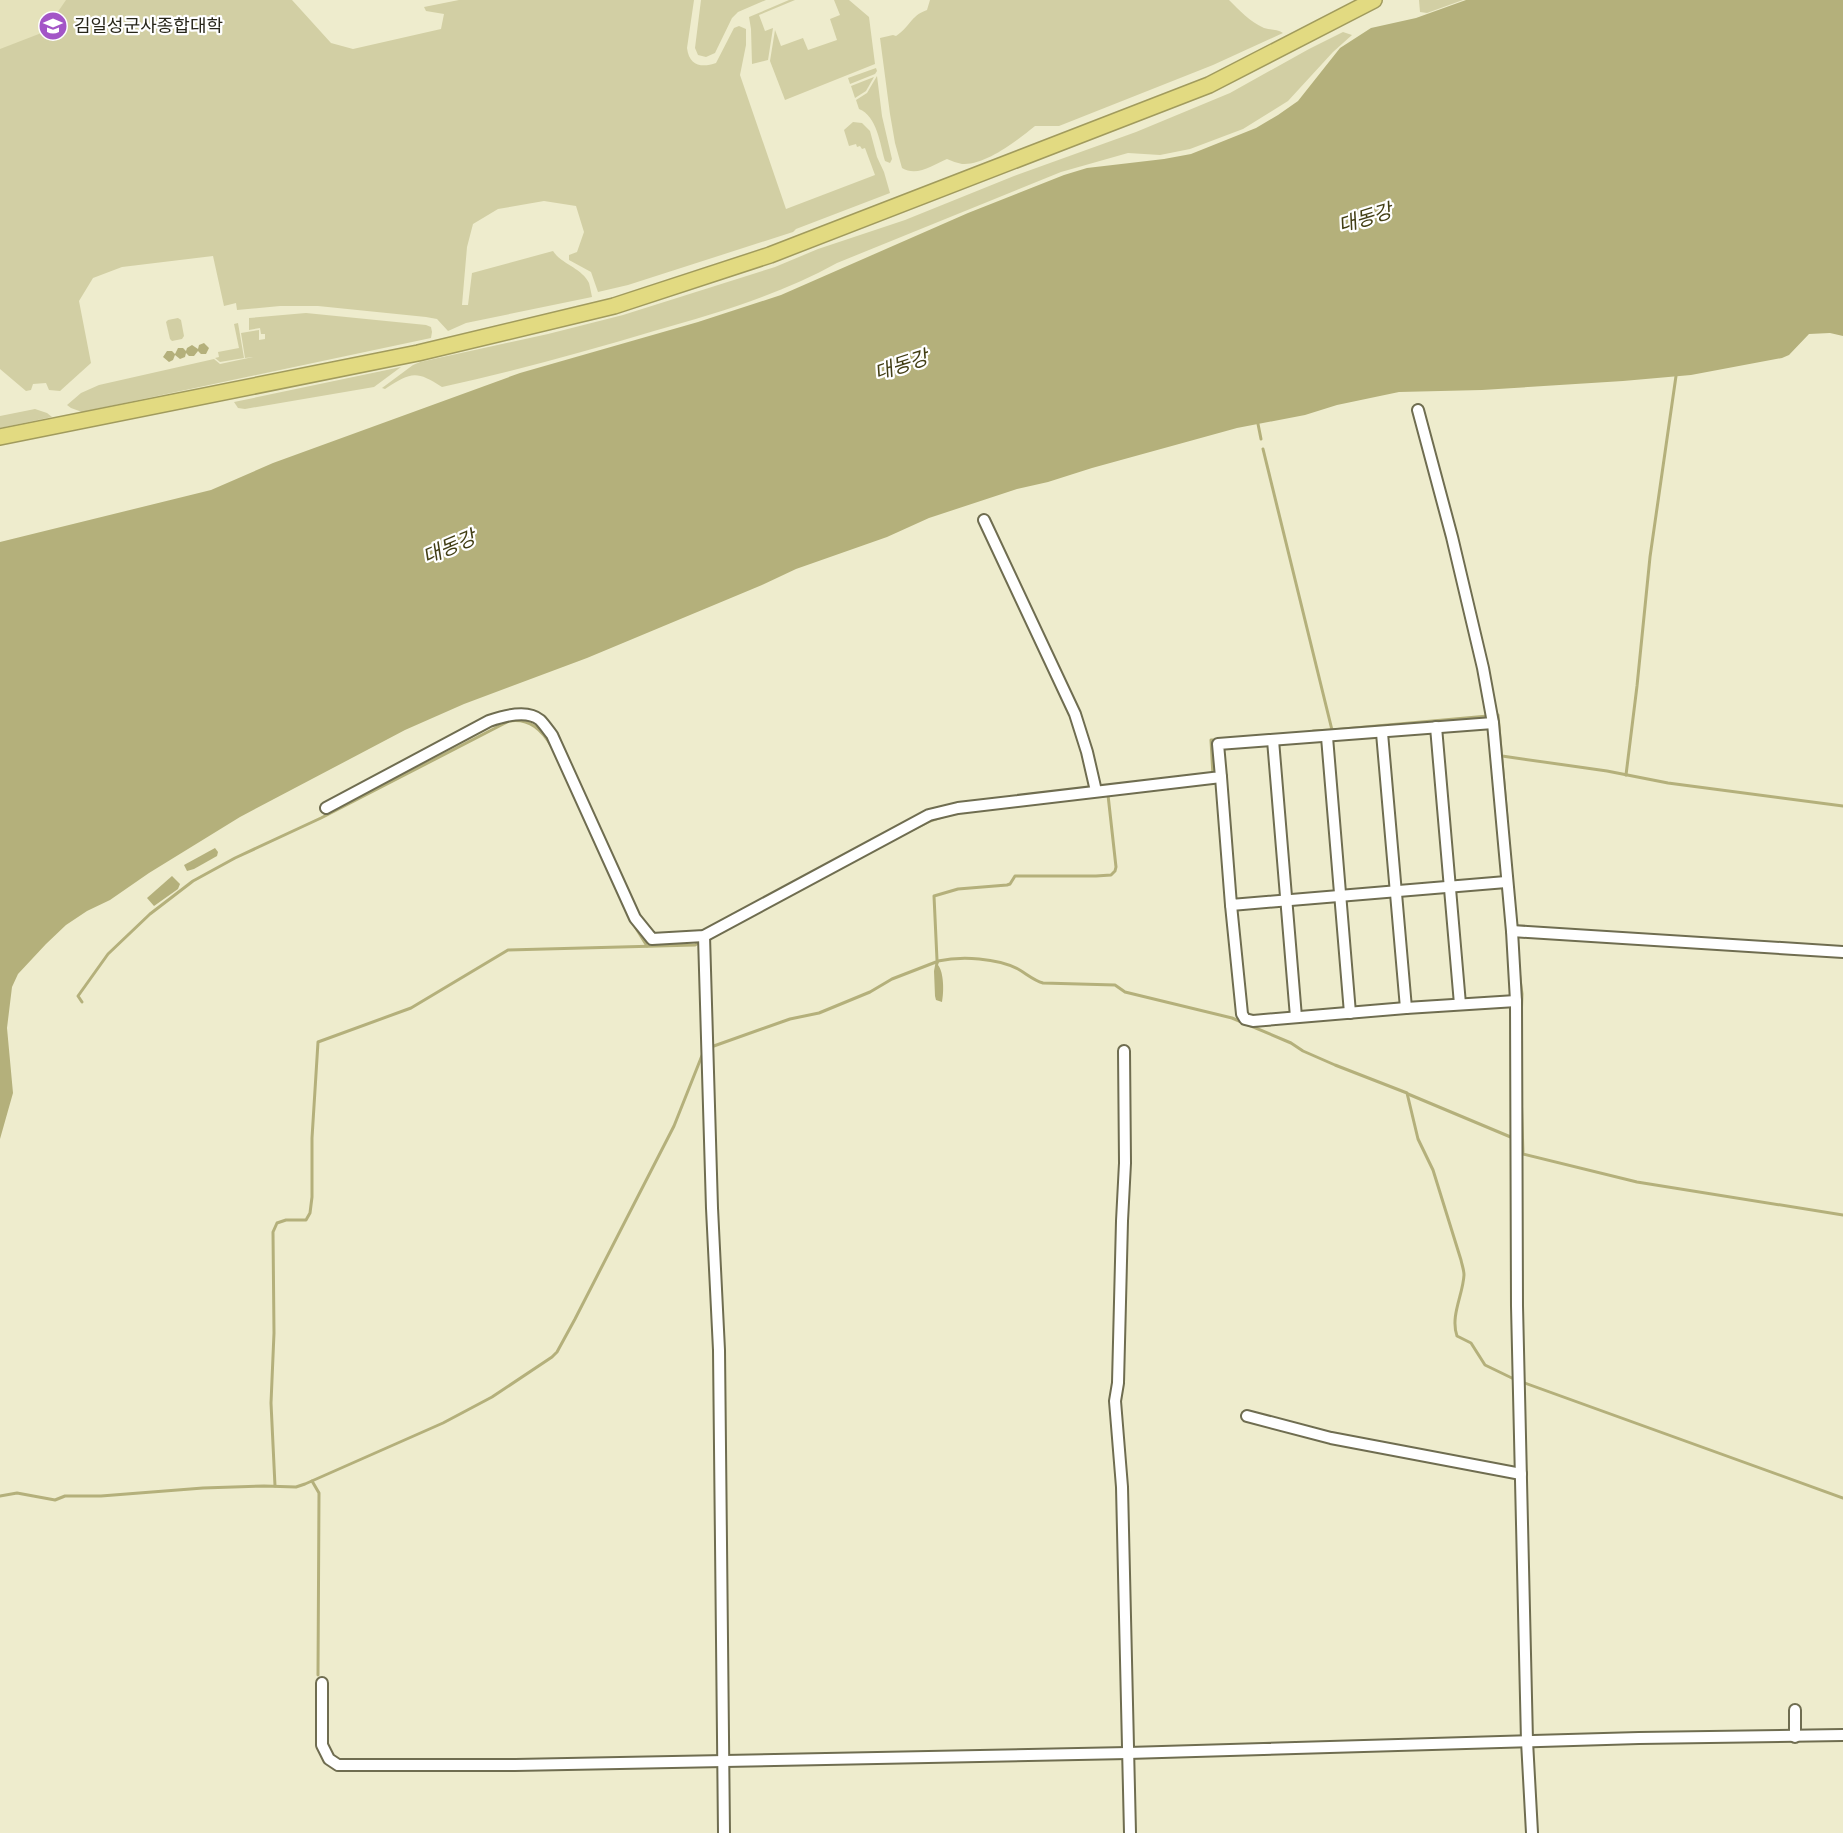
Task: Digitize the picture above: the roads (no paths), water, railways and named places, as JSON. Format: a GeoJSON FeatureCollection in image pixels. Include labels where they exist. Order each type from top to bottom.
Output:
{"type":"FeatureCollection","features":[{"type":"Feature","properties":{"kind":"highway"},"geometry":{"type":"LineString","coordinates":[[0,437],[395,357],[532,327],[625,303],[725,271],[1209,85],[1374,0]]}},
{"type":"Feature","properties":{"kind":"street"},"geometry":{"type":"LineString","coordinates":[[1418,410],[1478,646],[1494,723],[1512,931],[1516,1001],[1517,1306],[1527,1741],[1532,1833]]}},
{"type":"Feature","properties":{"kind":"street"},"geometry":{"type":"LineString","coordinates":[[984,520],[1075,714],[1096,791]]}},
{"type":"Feature","properties":{"kind":"street"},"geometry":{"type":"LineString","coordinates":[[326,808],[489,721],[520,714],[538,719],[552,735],[635,918],[652,939],[704,936],[929,814],[958,808],[1221,777]]}},
{"type":"Feature","properties":{"kind":"street"},"geometry":{"type":"LineString","coordinates":[[1494,723],[1218,744],[1231,904],[1242,1014],[1245,1019],[1253,1021],[1516,1001]]}},
{"type":"Feature","properties":{"kind":"street"},"geometry":{"type":"LineString","coordinates":[[1436,727],[1460,1004]]}},
{"type":"Feature","properties":{"kind":"street"},"geometry":{"type":"LineString","coordinates":[[1382,732],[1406,1008]]}},
{"type":"Feature","properties":{"kind":"street"},"geometry":{"type":"LineString","coordinates":[[1327,737],[1350,1013]]}},
{"type":"Feature","properties":{"kind":"street"},"geometry":{"type":"LineString","coordinates":[[1273,740],[1296,1017]]}},
{"type":"Feature","properties":{"kind":"street"},"geometry":{"type":"LineString","coordinates":[[1231,904],[1506,882]]}},
{"type":"Feature","properties":{"kind":"street"},"geometry":{"type":"LineString","coordinates":[[1512,931],[1843,952]]}},
{"type":"Feature","properties":{"kind":"street"},"geometry":{"type":"LineString","coordinates":[[704,936],[712,1211],[719,1350],[724,1833]]}},
{"type":"Feature","properties":{"kind":"street"},"geometry":{"type":"LineString","coordinates":[[1124,1051],[1125,1163],[1118,1383],[1115,1401],[1122,1487],[1130,1833]]}},
{"type":"Feature","properties":{"kind":"street"},"geometry":{"type":"LineString","coordinates":[[1247,1416],[1331,1438],[1521,1474]]}},
{"type":"Feature","properties":{"kind":"street"},"geometry":{"type":"LineString","coordinates":[[322,1683],[322,1745],[329,1759],[338,1765],[515,1765],[1128,1753],[1527,1741],[1843,1736]]}},
{"type":"Feature","properties":{"kind":"street"},"geometry":{"type":"LineString","coordinates":[[1795,1710],[1795,1737]]}},
{"type":"Feature","properties":{"kind":"water","name":"대동강"},"geometry":{"type":"Polygon","coordinates":[[[1466,0],[1843,0],[1843,336],[1830,333],[1809,334],[1789,355],[1782,358],[1691,375],[1482,390],[1399,392],[1337,405],[1305,415],[1237,428],[1017,489],[929,518],[887,537],[796,569],[587,658],[464,704],[405,730],[240,817],[110,900],[66,925],[18,974],[12,987],[7,1028],[13,1093],[0,1139],[0,542],[211,490],[273,463],[520,373],[698,322],[781,295],[968,213],[1064,175],[1087,168],[1191,154],[1256,128],[1298,101],[1340,48],[1371,28],[1416,18],[1466,0]]]}},
{"type":"Feature","properties":{"kind":"water"},"geometry":{"type":"Polygon","coordinates":[[[204,343],[209,348],[206,354],[198,351],[194,356],[189,356],[186,353],[185,357],[180,359],[175,355],[169,362],[163,357],[167,351],[175,354],[178,348],[186,351],[192,345],[198,349],[199,345],[204,343]]]}},
{"type":"Feature","properties":{"kind":"water"},"geometry":{"type":"Polygon","coordinates":[[[215,848],[218,852],[217,856],[187,871],[184,865],[215,848]]]}},
{"type":"Feature","properties":{"kind":"water"},"geometry":{"type":"Polygon","coordinates":[[[172,876],[180,884],[178,889],[154,906],[147,898],[172,876]]]}},
{"type":"Feature","properties":{"kind":"water"},"geometry":{"type":"Polygon","coordinates":[[[936,960],[939,962],[942,977],[942,1002],[936,1000],[935,996],[936,960]]]}},
{"type":"Feature","properties":{"kind":"waterway"},"geometry":{"type":"LineString","coordinates":[[1626,775],[1650,557],[1676,376]]}},
{"type":"Feature","properties":{"kind":"waterway"},"geometry":{"type":"LineString","coordinates":[[1258,424],[1261,439]]}},
{"type":"Feature","properties":{"kind":"waterway"},"geometry":{"type":"LineString","coordinates":[[1263,449],[1332,730],[1488,716]]}},
{"type":"Feature","properties":{"kind":"waterway"},"geometry":{"type":"LineString","coordinates":[[1494,715],[1498,715],[1507,818]]}},
{"type":"Feature","properties":{"kind":"waterway"},"geometry":{"type":"LineString","coordinates":[[82,1002],[78,996],[108,954],[150,914],[193,881],[235,858],[321,818],[509,721],[523,721],[535,726],[552,747]]}},
{"type":"Feature","properties":{"kind":"waterway"},"geometry":{"type":"LineString","coordinates":[[1313,731],[1332,730]]}},
{"type":"Feature","properties":{"kind":"waterway"},"geometry":{"type":"LineString","coordinates":[[1213,776],[1211,740],[1217,740]]}},
{"type":"Feature","properties":{"kind":"waterway"},"geometry":{"type":"LineString","coordinates":[[1502,756],[1607,771],[1668,783],[1843,806]]}},
{"type":"Feature","properties":{"kind":"waterway"},"geometry":{"type":"LineString","coordinates":[[937,960],[934,896],[958,889],[1007,885],[1015,876],[1111,875],[1116,867],[1108,795]]}},
{"type":"Feature","properties":{"kind":"waterway"},"geometry":{"type":"LineString","coordinates":[[908,832],[945,816]]}},
{"type":"Feature","properties":{"kind":"waterway"},"geometry":{"type":"LineString","coordinates":[[634,925],[647,946]]}},
{"type":"Feature","properties":{"kind":"waterway"},"geometry":{"type":"LineString","coordinates":[[275,1486],[271,1403],[274,1333],[273,1232],[277,1223],[286,1220],[306,1220],[310,1213],[318,1042],[411,1008],[508,950],[695,945],[700,942]]}},
{"type":"Feature","properties":{"kind":"waterway"},"geometry":{"type":"LineString","coordinates":[[938,961],[968,958],[990,960],[1010,965],[1043,983],[1115,985],[1125,992],[1232,1018],[1335,1065],[1407,1093],[1418,1139],[1433,1170],[1463,1269],[1463,1283],[1455,1321],[1457,1336],[1471,1343],[1485,1365],[1516,1380]]}},
{"type":"Feature","properties":{"kind":"waterway"},"geometry":{"type":"LineString","coordinates":[[711,1047],[790,1019],[819,1013],[870,992],[892,979],[936,962]]}},
{"type":"Feature","properties":{"kind":"waterway"},"geometry":{"type":"LineString","coordinates":[[1519,971],[1522,994],[1521,1021]]}},
{"type":"Feature","properties":{"kind":"waterway"},"geometry":{"type":"LineString","coordinates":[[0,1496],[17,1493],[55,1500],[65,1496],[101,1496],[203,1488],[296,1487],[443,1423],[492,1397],[557,1352],[674,1126],[703,1053]]}},
{"type":"Feature","properties":{"kind":"waterway"},"geometry":{"type":"LineString","coordinates":[[1521,1091],[1523,1154],[1637,1182],[1843,1215]]}},
{"type":"Feature","properties":{"kind":"waterway"},"geometry":{"type":"LineString","coordinates":[[1408,1094],[1513,1138]]}},
{"type":"Feature","properties":{"kind":"waterway"},"geometry":{"type":"LineString","coordinates":[[1522,1382],[1843,1498]]}},
{"type":"Feature","properties":{"kind":"waterway"},"geometry":{"type":"LineString","coordinates":[[312,1481],[319,1493],[318,1675]]}},
{"type":"Feature","properties":{"kind":"place","name":"김일성군사종합대학"},"geometry":{"type":"Point","coordinates":[53,26]}}]}
